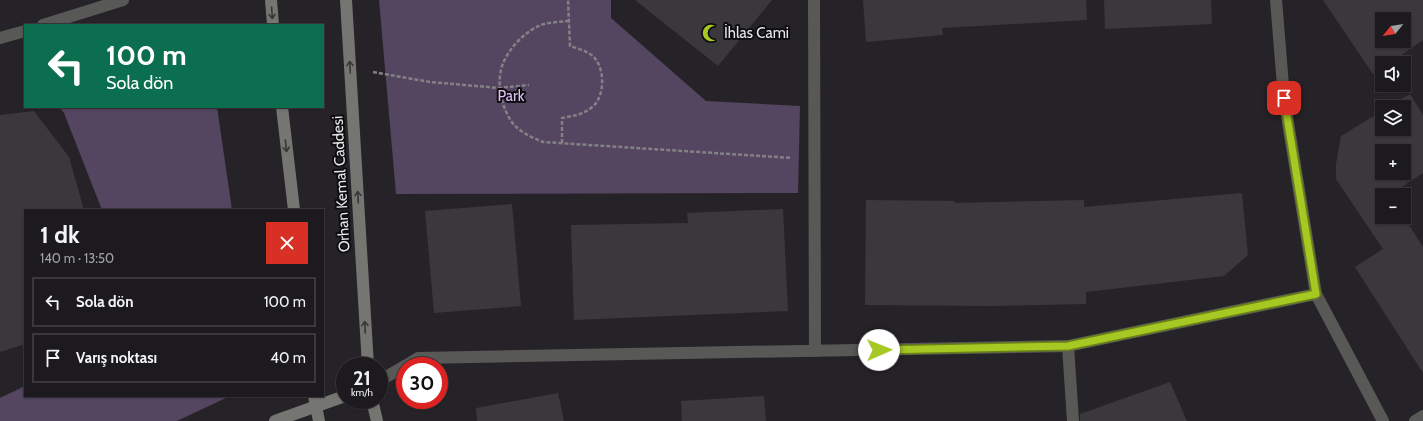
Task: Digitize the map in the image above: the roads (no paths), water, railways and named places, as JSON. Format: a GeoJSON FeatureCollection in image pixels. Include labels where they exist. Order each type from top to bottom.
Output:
{"type":"FeatureCollection","features":[{"type":"Feature","properties":{"kind":"main road"},"geometry":{"type":"LineString","coordinates":[[271,0],[273,24]]}},
{"type":"Feature","properties":{"kind":"main road","name":"Orhan Kemal Caddesi"},"geometry":{"type":"LineString","coordinates":[[346,0],[367,357]]}},
{"type":"Feature","properties":{"kind":"main road"},"geometry":{"type":"LineString","coordinates":[[282,108],[294,209]]}},
{"type":"Feature","properties":{"kind":"main road"},"geometry":{"type":"LineString","coordinates":[[275,421],[315,401],[336,398]]}},
{"type":"Feature","properties":{"kind":"main road"},"geometry":{"type":"LineString","coordinates":[[315,401],[319,421]]}},
{"type":"Feature","properties":{"kind":"main road"},"geometry":{"type":"LineString","coordinates":[[374,409],[377,421]]}},
{"type":"Feature","properties":{"kind":"street"},"geometry":{"type":"LineString","coordinates":[[46,24],[123,0]]}},
{"type":"Feature","properties":{"kind":"street"},"geometry":{"type":"LineString","coordinates":[[814,0],[815,351]]}},
{"type":"Feature","properties":{"kind":"street"},"geometry":{"type":"LineString","coordinates":[[1276,0],[1284,98],[1316,294],[1383,421]]}},
{"type":"Feature","properties":{"kind":"street"},"geometry":{"type":"LineString","coordinates":[[0,38],[24,31]]}},
{"type":"Feature","properties":{"kind":"street"},"geometry":{"type":"LineString","coordinates":[[448,357],[1068,346],[1316,294]]}},
{"type":"Feature","properties":{"kind":"street"},"geometry":{"type":"LineString","coordinates":[[1068,346],[1073,421]]}},
{"type":"Feature","properties":{"kind":"street"},"geometry":{"type":"LineString","coordinates":[[1415,421],[1423,416]]}},
{"type":"Feature","properties":{"kind":"place","name":"İhlas Cami"},"geometry":{"type":"Point","coordinates":[711,33]}},
{"type":"Feature","properties":{"kind":"park label","name":"Park"},"geometry":{"type":"Point","coordinates":[511,96]}}]}
